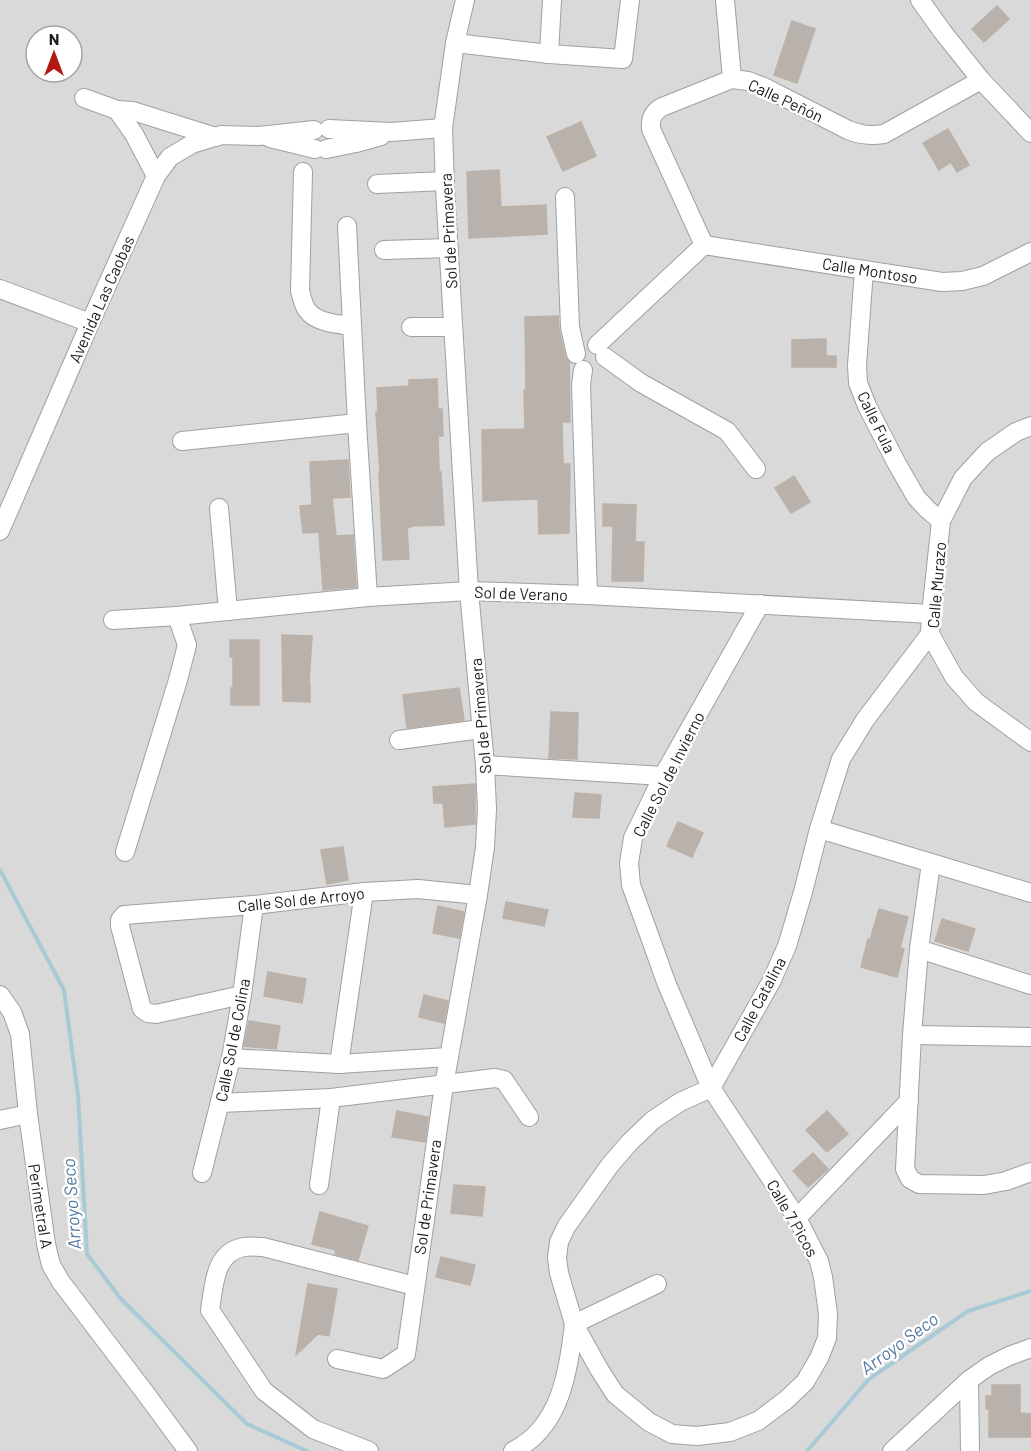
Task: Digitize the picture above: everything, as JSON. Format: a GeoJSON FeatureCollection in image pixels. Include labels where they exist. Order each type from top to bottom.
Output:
{"type":"FeatureCollection","features":[{"type":"Feature","properties":{"kind":"street","name":"Sol de Primavera"},"geometry":{"type":"LineString","coordinates":[[337,1359],[383,1370],[406,1354],[448,1057],[485,847],[487,809],[485,765],[469,591],[443,128],[455,43],[465,0]]}},
{"type":"Feature","properties":{"kind":"street"},"geometry":{"type":"LineString","coordinates":[[549,54],[552,0]]}},
{"type":"Feature","properties":{"kind":"street"},"geometry":{"type":"LineString","coordinates":[[455,43],[549,54],[623,59],[630,0]]}},
{"type":"Feature","properties":{"kind":"street"},"geometry":{"type":"LineString","coordinates":[[725,0],[732,79]]}},
{"type":"Feature","properties":{"kind":"street"},"geometry":{"type":"LineString","coordinates":[[920,0],[942,32],[981,80],[1031,133]]}},
{"type":"Feature","properties":{"kind":"street","name":"Calle Peñón"},"geometry":{"type":"LineString","coordinates":[[704,244],[651,129],[653,113],[662,106],[732,79],[748,81],[848,130],[872,135],[884,134],[981,80]]}},
{"type":"Feature","properties":{"kind":"street"},"geometry":{"type":"LineString","coordinates":[[84,98],[117,110],[133,111],[216,137]]}},
{"type":"Feature","properties":{"kind":"street"},"geometry":{"type":"LineString","coordinates":[[117,110],[135,134],[156,176]]}},
{"type":"Feature","properties":{"kind":"street","name":"Avenida Las Caobas"},"geometry":{"type":"LineString","coordinates":[[0,531],[156,176],[170,158],[192,144],[220,135],[259,136],[322,129],[391,132],[443,128]]}},
{"type":"Feature","properties":{"kind":"street","name":"Avenida Las Caobas"},"geometry":{"type":"LineString","coordinates":[[259,136],[320,149],[356,143],[391,132]]}},
{"type":"Feature","properties":{"kind":"street"},"geometry":{"type":"LineString","coordinates":[[303,172],[300,291],[306,309],[316,318],[352,326]]}},
{"type":"Feature","properties":{"kind":"street"},"geometry":{"type":"LineString","coordinates":[[376,184],[445,181]]}},
{"type":"Feature","properties":{"kind":"street"},"geometry":{"type":"LineString","coordinates":[[565,197],[570,327],[592,359],[641,383],[726,431],[756,469]]}},
{"type":"Feature","properties":{"kind":"street"},"geometry":{"type":"LineString","coordinates":[[347,226],[368,597]]}},
{"type":"Feature","properties":{"kind":"street"},"geometry":{"type":"LineString","coordinates":[[588,595],[581,385],[592,359],[704,244]]}},
{"type":"Feature","properties":{"kind":"street","name":"Calle Montoso"},"geometry":{"type":"LineString","coordinates":[[704,244],[942,282],[962,281],[983,276],[1031,252]]}},
{"type":"Feature","properties":{"kind":"street"},"geometry":{"type":"LineString","coordinates":[[384,250],[449,248]]}},
{"type":"Feature","properties":{"kind":"street","name":"Calle Fula"},"geometry":{"type":"LineString","coordinates":[[864,270],[857,364],[858,383],[867,406],[916,496],[927,510],[941,521]]}},
{"type":"Feature","properties":{"kind":"street"},"geometry":{"type":"LineString","coordinates":[[0,289],[90,323]]}},
{"type":"Feature","properties":{"kind":"street"},"geometry":{"type":"LineString","coordinates":[[411,327],[453,327]]}},
{"type":"Feature","properties":{"kind":"street"},"geometry":{"type":"LineString","coordinates":[[182,441],[357,423]]}},
{"type":"Feature","properties":{"kind":"street","name":"Calle Murazo"},"geometry":{"type":"LineString","coordinates":[[1031,426],[1016,432],[987,452],[963,478],[941,521],[930,634],[954,677],[976,702],[1031,742]]}},
{"type":"Feature","properties":{"kind":"street"},"geometry":{"type":"LineString","coordinates":[[219,508],[228,611]]}},
{"type":"Feature","properties":{"kind":"street","name":"Sol de Verano"},"geometry":{"type":"LineString","coordinates":[[112,620],[177,616],[368,597],[469,591],[588,595],[931,614]]}},
{"type":"Feature","properties":{"kind":"street","name":"Calle Sol de Invierno"},"geometry":{"type":"LineString","coordinates":[[711,1089],[666,982],[631,885],[629,863],[633,838],[663,776],[760,604]]}},
{"type":"Feature","properties":{"kind":"street"},"geometry":{"type":"LineString","coordinates":[[125,852],[187,645],[177,616]]}},
{"type":"Feature","properties":{"kind":"street","name":"Calle Catalina"},"geometry":{"type":"LineString","coordinates":[[711,1089],[771,982],[787,946],[841,759],[865,720],[930,634]]}},
{"type":"Feature","properties":{"kind":"street"},"geometry":{"type":"LineString","coordinates":[[399,740],[482,729]]}},
{"type":"Feature","properties":{"kind":"street"},"geometry":{"type":"LineString","coordinates":[[485,765],[663,776]]}},
{"type":"Feature","properties":{"kind":"street"},"geometry":{"type":"LineString","coordinates":[[819,829],[1031,893]]}},
{"type":"Feature","properties":{"kind":"street"},"geometry":{"type":"LineString","coordinates":[[931,863],[919,949],[905,1169],[910,1179],[919,1184],[984,1185],[1006,1181],[1031,1172]]}},
{"type":"Feature","properties":{"kind":"street","name":"Calle Sol de Arroyo"},"geometry":{"type":"LineString","coordinates":[[242,995],[156,1014],[148,1013],[142,1009],[120,920],[124,915],[254,905],[364,892],[418,889],[478,896]]}},
{"type":"Feature","properties":{"kind":"street"},"geometry":{"type":"LineString","coordinates":[[339,1064],[364,892]]}},
{"type":"Feature","properties":{"kind":"street","name":"Calle Sol de Colina"},"geometry":{"type":"LineString","coordinates":[[202,1173],[231,1058],[254,905]]}},
{"type":"Feature","properties":{"kind":"street"},"geometry":{"type":"LineString","coordinates":[[919,949],[1031,985]]}},
{"type":"Feature","properties":{"kind":"street","name":"Perimetral A"},"geometry":{"type":"LineString","coordinates":[[0,995],[12,1012],[20,1034],[28,1114],[51,1265],[61,1282],[188,1451]]}},
{"type":"Feature","properties":{"kind":"street"},"geometry":{"type":"LineString","coordinates":[[912,1035],[1031,1037]]}},
{"type":"Feature","properties":{"kind":"street"},"geometry":{"type":"LineString","coordinates":[[231,1058],[339,1064],[448,1057]]}},
{"type":"Feature","properties":{"kind":"street"},"geometry":{"type":"LineString","coordinates":[[220,1102],[331,1098],[500,1078],[504,1080],[529,1117]]}},
{"type":"Feature","properties":{"kind":"street"},"geometry":{"type":"LineString","coordinates":[[513,1451],[540,1432],[557,1405],[565,1383],[574,1324],[559,1273],[557,1258],[559,1242],[566,1227],[609,1165],[653,1120],[680,1102],[711,1089]]}},
{"type":"Feature","properties":{"kind":"street","name":"Calle 7 Picos"},"geometry":{"type":"LineString","coordinates":[[574,1324],[615,1394],[649,1422],[672,1434],[697,1437],[730,1432],[758,1421],[805,1382],[819,1358],[827,1338],[828,1314],[819,1261],[797,1218],[711,1089]]}},
{"type":"Feature","properties":{"kind":"street"},"geometry":{"type":"LineString","coordinates":[[320,1185],[331,1098]]}},
{"type":"Feature","properties":{"kind":"street"},"geometry":{"type":"LineString","coordinates":[[797,1218],[909,1101]]}},
{"type":"Feature","properties":{"kind":"street"},"geometry":{"type":"LineString","coordinates":[[0,1120],[28,1114]]}},
{"type":"Feature","properties":{"kind":"street"},"geometry":{"type":"LineString","coordinates":[[369,1451],[313,1429],[264,1391],[210,1310],[219,1265],[229,1252],[243,1247],[263,1247],[414,1286]]}},
{"type":"Feature","properties":{"kind":"street"},"geometry":{"type":"LineString","coordinates":[[574,1324],[657,1284]]}},
{"type":"Feature","properties":{"kind":"street"},"geometry":{"type":"LineString","coordinates":[[892,1451],[969,1380],[989,1366],[1031,1348]]}},
{"type":"Feature","properties":{"kind":"street"},"geometry":{"type":"LineString","coordinates":[[969,1380],[970,1451]]}},
{"type":"Feature","properties":{"kind":"shaded area"},"geometry":{"type":"Polygon","coordinates":[[[0,0],[1031,0],[1031,1451],[0,1451],[0,0]]]}},
{"type":"Feature","properties":{"kind":"building"},"geometry":{"type":"Polygon","coordinates":[[[997,6],[1009,19],[984,42],[972,29],[997,6]]]}},
{"type":"Feature","properties":{"kind":"building"},"geometry":{"type":"Polygon","coordinates":[[[792,21],[815,29],[797,83],[774,75],[792,21]]]}},
{"type":"Feature","properties":{"kind":"building"},"geometry":{"type":"Polygon","coordinates":[[[581,122],[596,156],[563,171],[547,137],[581,122]]]}},
{"type":"Feature","properties":{"kind":"building"},"geometry":{"type":"Polygon","coordinates":[[[948,129],[969,165],[957,172],[951,162],[939,170],[923,143],[948,129]]]}},
{"type":"Feature","properties":{"kind":"building"},"geometry":{"type":"Polygon","coordinates":[[[499,170],[501,207],[546,205],[547,234],[469,238],[467,172],[499,170]]]}},
{"type":"Feature","properties":{"kind":"building"},"geometry":{"type":"Polygon","coordinates":[[[558,316],[565,356],[569,362],[570,422],[562,422],[563,464],[570,464],[569,533],[539,534],[538,499],[483,501],[482,430],[525,429],[525,317],[558,316]]]}},
{"type":"Feature","properties":{"kind":"building"},"geometry":{"type":"Polygon","coordinates":[[[826,339],[826,356],[836,356],[836,367],[792,367],[792,340],[826,339]]]}},
{"type":"Feature","properties":{"kind":"building"},"geometry":{"type":"Polygon","coordinates":[[[437,379],[438,409],[442,409],[443,436],[438,436],[444,525],[407,528],[409,559],[383,560],[376,412],[378,412],[377,388],[409,386],[409,380],[437,379]]]}},
{"type":"Feature","properties":{"kind":"building"},"geometry":{"type":"Polygon","coordinates":[[[348,460],[350,497],[332,498],[336,536],[353,535],[356,587],[323,590],[319,532],[303,533],[300,506],[312,505],[310,462],[348,460]]]}},
{"type":"Feature","properties":{"kind":"building"},"geometry":{"type":"Polygon","coordinates":[[[794,476],[810,502],[791,513],[775,488],[794,476]]]}},
{"type":"Feature","properties":{"kind":"building"},"geometry":{"type":"Polygon","coordinates":[[[603,504],[636,505],[635,542],[644,542],[643,581],[612,581],[613,526],[603,526],[603,504]]]}},
{"type":"Feature","properties":{"kind":"building"},"geometry":{"type":"Polygon","coordinates":[[[282,635],[312,636],[310,702],[283,701],[282,635]]]}},
{"type":"Feature","properties":{"kind":"building"},"geometry":{"type":"Polygon","coordinates":[[[230,640],[259,640],[259,705],[231,705],[233,657],[230,657],[230,640]]]}},
{"type":"Feature","properties":{"kind":"building"},"geometry":{"type":"Polygon","coordinates":[[[459,688],[464,720],[407,728],[403,695],[459,688]]]}},
{"type":"Feature","properties":{"kind":"building"},"geometry":{"type":"Polygon","coordinates":[[[551,712],[578,713],[577,759],[549,758],[551,712]]]}},
{"type":"Feature","properties":{"kind":"building"},"geometry":{"type":"Polygon","coordinates":[[[475,784],[475,824],[445,827],[443,803],[434,803],[433,787],[475,784]]]}},
{"type":"Feature","properties":{"kind":"building"},"geometry":{"type":"Polygon","coordinates":[[[575,793],[601,795],[599,818],[573,817],[575,793]]]}},
{"type":"Feature","properties":{"kind":"building"},"geometry":{"type":"Polygon","coordinates":[[[678,822],[703,833],[692,857],[667,846],[678,822]]]}},
{"type":"Feature","properties":{"kind":"building"},"geometry":{"type":"Polygon","coordinates":[[[343,847],[348,880],[327,884],[321,850],[343,847]]]}},
{"type":"Feature","properties":{"kind":"building"},"geometry":{"type":"Polygon","coordinates":[[[506,902],[548,910],[544,926],[503,918],[506,902]]]}},
{"type":"Feature","properties":{"kind":"building"},"geometry":{"type":"Polygon","coordinates":[[[438,906],[464,912],[459,938],[433,933],[438,906]]]}},
{"type":"Feature","properties":{"kind":"building"},"geometry":{"type":"Polygon","coordinates":[[[879,909],[908,917],[900,948],[904,949],[897,977],[861,967],[879,909]]]}},
{"type":"Feature","properties":{"kind":"building"},"geometry":{"type":"Polygon","coordinates":[[[942,919],[975,929],[968,951],[935,941],[942,919]]]}},
{"type":"Feature","properties":{"kind":"building"},"geometry":{"type":"Polygon","coordinates":[[[268,972],[306,979],[302,1003],[264,996],[268,972]]]}},
{"type":"Feature","properties":{"kind":"building"},"geometry":{"type":"Polygon","coordinates":[[[424,995],[448,1001],[444,1023],[419,1017],[424,995]]]}},
{"type":"Feature","properties":{"kind":"building"},"geometry":{"type":"Polygon","coordinates":[[[249,1021],[280,1026],[276,1049],[244,1046],[249,1021]]]}},
{"type":"Feature","properties":{"kind":"building"},"geometry":{"type":"Polygon","coordinates":[[[397,1111],[428,1117],[425,1142],[392,1137],[397,1111]]]}},
{"type":"Feature","properties":{"kind":"building"},"geometry":{"type":"Polygon","coordinates":[[[827,1111],[848,1134],[827,1152],[806,1130],[827,1111]]]}},
{"type":"Feature","properties":{"kind":"building"},"geometry":{"type":"Polygon","coordinates":[[[813,1153],[828,1169],[808,1187],[793,1171],[813,1153]]]}},
{"type":"Feature","properties":{"kind":"building"},"geometry":{"type":"Polygon","coordinates":[[[454,1185],[485,1187],[482,1216],[451,1213],[454,1185]]]}},
{"type":"Feature","properties":{"kind":"building"},"geometry":{"type":"Polygon","coordinates":[[[320,1212],[368,1226],[358,1260],[335,1254],[336,1250],[312,1244],[320,1212]]]}},
{"type":"Feature","properties":{"kind":"building"},"geometry":{"type":"Polygon","coordinates":[[[441,1257],[475,1265],[470,1285],[436,1277],[441,1257]]]}},
{"type":"Feature","properties":{"kind":"building"},"geometry":{"type":"Polygon","coordinates":[[[308,1284],[337,1289],[329,1336],[318,1334],[296,1355],[308,1284]]]}},
{"type":"Feature","properties":{"kind":"building"},"geometry":{"type":"Polygon","coordinates":[[[992,1385],[1020,1385],[1020,1413],[1031,1414],[1031,1437],[989,1437],[989,1409],[986,1409],[986,1396],[992,1396],[992,1385]]]}},
{"type":"Feature","properties":{"kind":"waterway","name":"Arroyo Seco"},"geometry":{"type":"LineString","coordinates":[[0,870],[64,990],[78,1095],[87,1254],[121,1299],[247,1424],[307,1451]]}},
{"type":"Feature","properties":{"kind":"waterway","name":"Arroyo Seco"},"geometry":{"type":"LineString","coordinates":[[807,1451],[869,1379],[968,1311],[1031,1291]]}}]}
